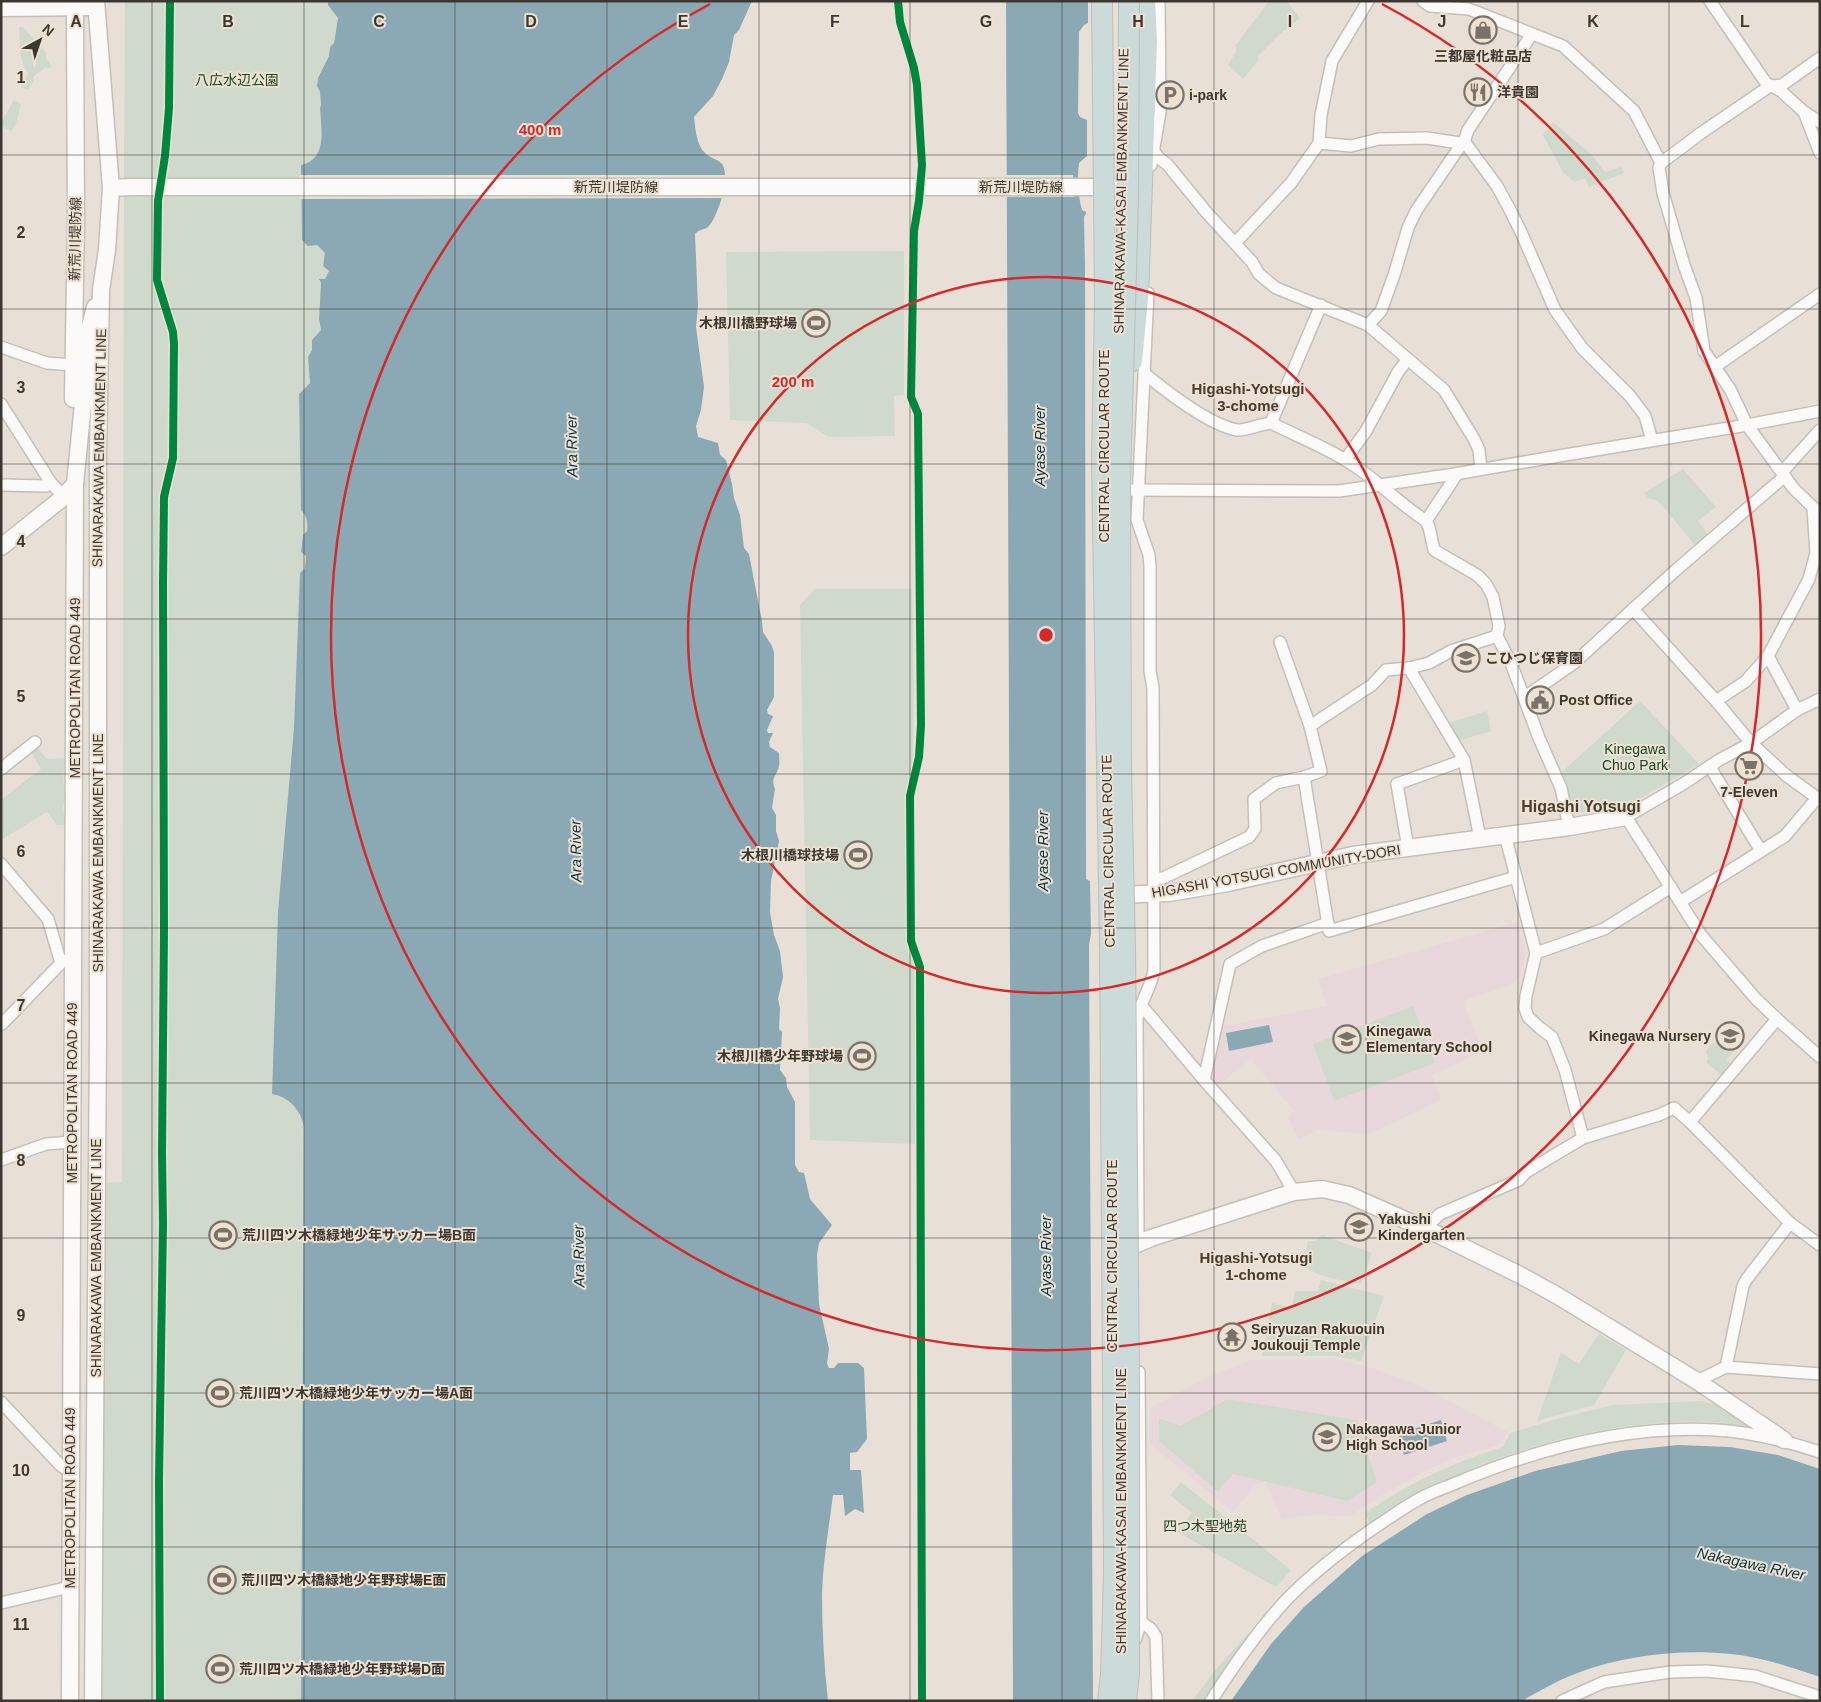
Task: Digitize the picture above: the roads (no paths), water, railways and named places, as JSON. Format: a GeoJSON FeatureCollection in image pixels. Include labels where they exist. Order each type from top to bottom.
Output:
{"type":"FeatureCollection","features":[{"type":"Feature","properties":{"kind":"highway","name":"CENTRAL CIRCULAR ROUTE"},"geometry":{"type":"LineString","coordinates":[[1102,1],[1105,301],[1102,461],[1110,966],[1114,1544],[1111,1675],[1108,1701]]}},
{"type":"Feature","properties":{"kind":"highway"},"geometry":{"type":"LineString","coordinates":[[1105,301],[1111,1]]}},
{"type":"Feature","properties":{"kind":"highway","name":"CENTRAL CIRCULAR ROUTE"},"geometry":{"type":"LineString","coordinates":[[1126,1701],[1130,1574],[1125,948],[1120,770],[1125,488],[1129,1]]}},
{"type":"Feature","properties":{"kind":"highway"},"geometry":{"type":"LineString","coordinates":[[1125,488],[1138,298],[1147,41],[1145,1]]}},
{"type":"Feature","properties":{"kind":"main road","name":"SHINARAKAWA-KASAI EMBANKMENT LINE"},"geometry":{"type":"LineString","coordinates":[[1121,1701],[1117,895],[1125,488],[1118,364],[1124,1]]}},
{"type":"Feature","properties":{"kind":"main road"},"geometry":{"type":"LineString","coordinates":[[1,8],[96,4]]}},
{"type":"Feature","properties":{"kind":"main road","name":"SHINARAKAWA EMBANKMENT LINE"},"geometry":{"type":"LineString","coordinates":[[93,1701],[98,1045],[98,457],[101,290],[107,250],[111,188],[96,4]]}},
{"type":"Feature","properties":{"kind":"main road","name":"新荒川堤防線"},"geometry":{"type":"LineString","coordinates":[[75,18],[76,218],[72,421],[77,459]]}},
{"type":"Feature","properties":{"kind":"main road","name":"新荒川堤防線"},"geometry":{"type":"LineString","coordinates":[[111,188],[1121,187]]}},
{"type":"Feature","properties":{"kind":"main road","name":"新荒川堤防線"},"geometry":{"type":"LineString","coordinates":[[69,490],[77,459],[83,404],[86,339],[101,290]]}},
{"type":"Feature","properties":{"kind":"main road"},"geometry":{"type":"LineString","coordinates":[[1,547],[69,490]]}},
{"type":"Feature","properties":{"kind":"main road","name":"METROPOLITAN ROAD 449"},"geometry":{"type":"LineString","coordinates":[[69,490],[68,961],[72,1142],[70,1701]]}},
{"type":"Feature","properties":{"kind":"main road","name":"HIGASHI YOTSUGI COMMUNITY-DORI"},"geometry":{"type":"LineString","coordinates":[[1117,895],[1154,895],[1228,883],[1353,854],[1570,827],[1626,817]]}},
{"type":"Feature","properties":{"kind":"main road"},"geometry":{"type":"LineString","coordinates":[[1120,1251],[1215,1216],[1294,1192],[1322,1189],[1335,1191],[1425,1228],[1558,1296],[1697,1380],[1784,1440]]}},
{"type":"Feature","properties":{"kind":"street"},"geometry":{"type":"LineString","coordinates":[[1122,1660],[1130,1651],[1141,1622],[1137,1019],[1151,984],[1154,970],[1153,698],[1150,671],[1150,566],[1149,555],[1138,520],[1125,488],[1145,374],[1151,166],[1160,112],[1159,1]]}},
{"type":"Feature","properties":{"kind":"street"},"geometry":{"type":"LineString","coordinates":[[1235,244],[1291,183],[1319,143],[1321,115],[1332,62],[1368,1]]}},
{"type":"Feature","properties":{"kind":"street"},"geometry":{"type":"LineString","coordinates":[[1423,1],[1430,6],[1469,9],[1563,46],[1634,111],[1661,163]]}},
{"type":"Feature","properties":{"kind":"street"},"geometry":{"type":"LineString","coordinates":[[1710,1],[1766,83],[1781,91],[1804,112],[1820,122]]}},
{"type":"Feature","properties":{"kind":"street"},"geometry":{"type":"LineString","coordinates":[[1368,325],[1381,311],[1408,228],[1416,211],[1532,34]]}},
{"type":"Feature","properties":{"kind":"street"},"geometry":{"type":"LineString","coordinates":[[1716,701],[1746,681],[1768,656],[1809,580],[1816,553],[1816,511],[1794,489],[1747,425],[1730,389],[1704,351],[1696,298],[1684,265],[1663,193],[1659,168],[1661,163],[1701,132],[1770,86],[1782,85],[1820,58]]}},
{"type":"Feature","properties":{"kind":"street"},"geometry":{"type":"LineString","coordinates":[[1804,112],[1820,153]]}},
{"type":"Feature","properties":{"kind":"street"},"geometry":{"type":"LineString","coordinates":[[1319,143],[1351,146],[1379,140],[1426,138],[1466,144],[1497,186],[1521,232],[1555,310],[1582,348],[1630,396],[1645,416],[1652,440]]}},
{"type":"Feature","properties":{"kind":"street"},"geometry":{"type":"LineString","coordinates":[[1153,150],[1159,158],[1168,164],[1207,213],[1252,262],[1259,274],[1276,288],[1368,325],[1444,390],[1474,439],[1479,450],[1481,469]]}},
{"type":"Feature","properties":{"kind":"street"},"geometry":{"type":"LineString","coordinates":[[1716,366],[1820,294]]}},
{"type":"Feature","properties":{"kind":"street"},"geometry":{"type":"LineString","coordinates":[[1271,423],[1321,305]]}},
{"type":"Feature","properties":{"kind":"street"},"geometry":{"type":"LineString","coordinates":[[1,347],[47,363],[73,365]]}},
{"type":"Feature","properties":{"kind":"street"},"geometry":{"type":"LineString","coordinates":[[1345,460],[1366,430],[1398,372],[1408,359]]}},
{"type":"Feature","properties":{"kind":"street"},"geometry":{"type":"LineString","coordinates":[[1145,374],[1206,418],[1238,431],[1260,424],[1271,423],[1345,460],[1364,472],[1405,508],[1426,522],[1429,527],[1434,550],[1477,575],[1486,584],[1492,597],[1498,626],[1497,636],[1511,663],[1539,738],[1561,788],[1570,827]]}},
{"type":"Feature","properties":{"kind":"street"},"geometry":{"type":"LineString","coordinates":[[1,404],[51,482],[69,490]]}},
{"type":"Feature","properties":{"kind":"street"},"geometry":{"type":"LineString","coordinates":[[1125,488],[1339,491],[1456,474],[1820,411]]}},
{"type":"Feature","properties":{"kind":"street"},"geometry":{"type":"LineString","coordinates":[[1525,697],[1574,663],[1783,474],[1820,430]]}},
{"type":"Feature","properties":{"kind":"street"},"geometry":{"type":"LineString","coordinates":[[1426,522],[1456,474]]}},
{"type":"Feature","properties":{"kind":"street"},"geometry":{"type":"LineString","coordinates":[[1,485],[46,486],[51,482]]}},
{"type":"Feature","properties":{"kind":"street"},"geometry":{"type":"LineString","coordinates":[[1633,609],[1751,743],[1787,776],[1818,799],[1785,836],[1680,902]]}},
{"type":"Feature","properties":{"kind":"street"},"geometry":{"type":"LineString","coordinates":[[1310,726],[1372,685],[1386,670],[1409,668],[1428,663],[1451,651],[1497,636]]}},
{"type":"Feature","properties":{"kind":"street"},"geometry":{"type":"LineString","coordinates":[[1154,878],[1163,878],[1197,860],[1249,837],[1255,829],[1254,799],[1276,783],[1322,771],[1310,726],[1280,642]]}},
{"type":"Feature","properties":{"kind":"street"},"geometry":{"type":"LineString","coordinates":[[1768,656],[1797,710]]}},
{"type":"Feature","properties":{"kind":"street"},"geometry":{"type":"LineString","coordinates":[[1409,668],[1464,760],[1480,838]]}},
{"type":"Feature","properties":{"kind":"street","name":"HIGASHI YOTSUGI COMMUNITY-DORI"},"geometry":{"type":"LineString","coordinates":[[1626,817],[1710,768],[1719,760],[1751,743],[1797,710],[1820,699]]}},
{"type":"Feature","properties":{"kind":"street"},"geometry":{"type":"LineString","coordinates":[[1,769],[35,742]]}},
{"type":"Feature","properties":{"kind":"street"},"geometry":{"type":"LineString","coordinates":[[1408,848],[1397,784],[1464,760]]}},
{"type":"Feature","properties":{"kind":"street"},"geometry":{"type":"LineString","coordinates":[[1710,768],[1761,851]]}},
{"type":"Feature","properties":{"kind":"street"},"geometry":{"type":"LineString","coordinates":[[1304,777],[1329,931],[1516,877]]}},
{"type":"Feature","properties":{"kind":"street"},"geometry":{"type":"LineString","coordinates":[[1626,817],[1701,935],[1756,999],[1820,1057]]}},
{"type":"Feature","properties":{"kind":"street"},"geometry":{"type":"LineString","coordinates":[[1504,835],[1536,953],[1525,1008],[1528,1017],[1552,1037],[1565,1070],[1583,1138]]}},
{"type":"Feature","properties":{"kind":"street"},"geometry":{"type":"LineString","coordinates":[[1,864],[48,919],[60,960],[68,961]]}},
{"type":"Feature","properties":{"kind":"street"},"geometry":{"type":"LineString","coordinates":[[1536,953],[1604,929],[1671,887]]}},
{"type":"Feature","properties":{"kind":"street"},"geometry":{"type":"LineString","coordinates":[[1204,1080],[1230,964],[1262,946],[1328,923]]}},
{"type":"Feature","properties":{"kind":"street"},"geometry":{"type":"LineString","coordinates":[[2,1024],[68,961]]}},
{"type":"Feature","properties":{"kind":"street"},"geometry":{"type":"LineString","coordinates":[[1118,999],[1144,1000]]}},
{"type":"Feature","properties":{"kind":"street"},"geometry":{"type":"LineString","coordinates":[[1144,1000],[1204,1080],[1276,1161],[1294,1192]]}},
{"type":"Feature","properties":{"kind":"street"},"geometry":{"type":"LineString","coordinates":[[1690,1122],[1777,1019]]}},
{"type":"Feature","properties":{"kind":"street"},"geometry":{"type":"LineString","coordinates":[[1425,1228],[1440,1214],[1519,1180],[1526,1172],[1583,1138],[1659,1115],[1674,1108],[1790,1224],[1820,1244]]}},
{"type":"Feature","properties":{"kind":"street"},"geometry":{"type":"LineString","coordinates":[[1,1160],[46,1144],[72,1142]]}},
{"type":"Feature","properties":{"kind":"street"},"geometry":{"type":"LineString","coordinates":[[1726,1366],[1743,1286],[1790,1224]]}},
{"type":"Feature","properties":{"kind":"street"},"geometry":{"type":"LineString","coordinates":[[1697,1380],[1726,1366],[1820,1374]]}},
{"type":"Feature","properties":{"kind":"street"},"geometry":{"type":"LineString","coordinates":[[1,1402],[60,1465],[71,1472]]}},
{"type":"Feature","properties":{"kind":"street"},"geometry":{"type":"LineString","coordinates":[[1211,1701],[1238,1659],[1288,1599],[1337,1555],[1378,1525],[1420,1498],[1477,1474],[1529,1456],[1638,1432],[1688,1429],[1718,1430],[1784,1440],[1820,1452]]}},
{"type":"Feature","properties":{"kind":"street"},"geometry":{"type":"LineString","coordinates":[[1,1604],[70,1587]]}},
{"type":"Feature","properties":{"kind":"street"},"geometry":{"type":"LineString","coordinates":[[1141,1622],[1151,1629],[1156,1637],[1158,1701]]}},
{"type":"Feature","properties":{"kind":"street"},"geometry":{"type":"LineString","coordinates":[[1562,1701],[1604,1682],[1670,1672],[1707,1671],[1755,1676],[1820,1697]]}},
{"type":"Feature","properties":{"kind":"water","name":"Ara River"},"geometry":{"type":"Polygon","coordinates":[[[328,1],[752,1],[739,30],[734,35],[729,62],[722,79],[713,96],[694,117],[697,139],[701,148],[705,153],[722,164],[725,178],[716,215],[708,227],[695,234],[698,306],[696,327],[704,387],[701,410],[696,426],[698,437],[718,443],[720,455],[726,460],[734,498],[740,515],[744,548],[749,554],[763,632],[774,653],[774,697],[767,710],[768,714],[773,716],[767,730],[768,733],[773,733],[769,742],[770,747],[779,753],[778,769],[773,782],[775,789],[772,808],[776,815],[776,831],[779,841],[771,881],[770,912],[774,935],[780,951],[783,977],[778,999],[780,1008],[779,1029],[782,1032],[780,1070],[786,1078],[787,1087],[795,1102],[795,1165],[799,1172],[804,1173],[810,1199],[832,1225],[819,1243],[817,1255],[819,1304],[829,1349],[827,1364],[829,1368],[834,1368],[838,1363],[858,1363],[864,1368],[867,1439],[857,1452],[850,1453],[850,1470],[861,1470],[864,1513],[855,1509],[845,1516],[843,1495],[833,1495],[825,1557],[822,1621],[828,1701],[301,1701],[304,1127],[300,1115],[293,1105],[284,1098],[272,1094],[278,912],[294,727],[300,573],[305,568],[306,556],[301,552],[303,535],[307,531],[306,517],[301,510],[299,394],[310,383],[308,357],[312,350],[312,340],[321,330],[319,319],[321,283],[319,279],[325,279],[329,271],[323,266],[325,253],[317,245],[308,246],[302,240],[301,165],[310,162],[316,157],[321,142],[321,105],[320,92],[317,86],[318,78],[329,56],[330,47],[334,43],[338,18],[328,5],[328,1]]]}},
{"type":"Feature","properties":{"kind":"water","name":"Ayase River"},"geometry":{"type":"Polygon","coordinates":[[[1006,1],[1088,1],[1088,23],[1079,32],[1078,113],[1080,117],[1087,120],[1087,156],[1079,163],[1078,181],[1082,210],[1086,212],[1084,217],[1086,879],[1090,881],[1091,934],[1089,945],[1093,1701],[1013,1701],[1006,1]]]}},
{"type":"Feature","properties":{"kind":"water"},"geometry":{"type":"Polygon","coordinates":[[[1269,1025],[1273,1042],[1229,1051],[1226,1033],[1269,1025]]]}},
{"type":"Feature","properties":{"kind":"water"},"geometry":{"type":"Polygon","coordinates":[[[1441,1420],[1447,1441],[1404,1455],[1398,1434],[1441,1420]]]}},
{"type":"Feature","properties":{"kind":"water","name":"Nakagawa River"},"geometry":{"type":"Polygon","coordinates":[[[1678,1445],[1730,1447],[1778,1455],[1820,1469],[1820,1677],[1753,1657],[1693,1652],[1655,1655],[1598,1666],[1565,1678],[1522,1701],[1231,1701],[1271,1644],[1304,1607],[1362,1556],[1427,1514],[1467,1495],[1535,1471],[1621,1451],[1678,1445]]]}},
{"type":"Feature","properties":{"kind":"place","name":"三都屋化粧品店"},"geometry":{"type":"Point","coordinates":[1483,30]}},
{"type":"Feature","properties":{"kind":"place","name":"洋貴園"},"geometry":{"type":"Point","coordinates":[1478,92]}},
{"type":"Feature","properties":{"kind":"place","name":"i-park"},"geometry":{"type":"Point","coordinates":[1170,95]}},
{"type":"Feature","properties":{"kind":"place","name":"木根川橋野球場"},"geometry":{"type":"Point","coordinates":[816,323]}},
{"type":"Feature","properties":{"kind":"place","name":"こひつじ保育園"},"geometry":{"type":"Point","coordinates":[1466,658]}},
{"type":"Feature","properties":{"kind":"place","name":"Post Office"},"geometry":{"type":"Point","coordinates":[1540,700]}},
{"type":"Feature","properties":{"kind":"place","name":"7-Eleven"},"geometry":{"type":"Point","coordinates":[1749,766]}},
{"type":"Feature","properties":{"kind":"place","name":"木根川橋球技場"},"geometry":{"type":"Point","coordinates":[858,855]}},
{"type":"Feature","properties":{"kind":"place","name":"Kinegawa Nursery"},"geometry":{"type":"Point","coordinates":[1730,1036]}},
{"type":"Feature","properties":{"kind":"place","name":"Kinegawa Elementary School"},"geometry":{"type":"Point","coordinates":[1347,1039]}},
{"type":"Feature","properties":{"kind":"place","name":"木根川橋少年野球場"},"geometry":{"type":"Point","coordinates":[862,1056]}},
{"type":"Feature","properties":{"kind":"place","name":"Yakushi Kindergarten"},"geometry":{"type":"Point","coordinates":[1359,1227]}},
{"type":"Feature","properties":{"kind":"place","name":"荒川四ツ木橋緑地少年サッカー場B面"},"geometry":{"type":"Point","coordinates":[223,1235]}},
{"type":"Feature","properties":{"kind":"place","name":"Seiryuzan Rakuouin Joukouji Temple"},"geometry":{"type":"Point","coordinates":[1232,1337]}},
{"type":"Feature","properties":{"kind":"place","name":"荒川四ツ木橋緑地少年サッカー場A面"},"geometry":{"type":"Point","coordinates":[220,1393]}},
{"type":"Feature","properties":{"kind":"place","name":"Nakagawa Junior High School"},"geometry":{"type":"Point","coordinates":[1327,1437]}},
{"type":"Feature","properties":{"kind":"place","name":"荒川四ツ木橋緑地少年野球場E面"},"geometry":{"type":"Point","coordinates":[222,1580]}},
{"type":"Feature","properties":{"kind":"place","name":"荒川四ツ木橋緑地少年野球場D面"},"geometry":{"type":"Point","coordinates":[220,1669]}},
{"type":"Feature","properties":{"kind":"district","name":"Higashi-Yotsugi 3-chome"},"geometry":{"type":"Point","coordinates":[1248,398]}},
{"type":"Feature","properties":{"kind":"district","name":"Higashi Yotsugi"},"geometry":{"type":"Point","coordinates":[1581,806]}},
{"type":"Feature","properties":{"kind":"district","name":"Higashi-Yotsugi 1-chome"},"geometry":{"type":"Point","coordinates":[1256,1266]}},
{"type":"Feature","properties":{"kind":"park label","name":"八広水辺公園"},"geometry":{"type":"Point","coordinates":[237,80]}},
{"type":"Feature","properties":{"kind":"park label","name":"Kinegawa Chuo Park"},"geometry":{"type":"Point","coordinates":[1635,758]}},
{"type":"Feature","properties":{"kind":"park label","name":"四つ木聖地苑"},"geometry":{"type":"Point","coordinates":[1205,1526]}}]}
